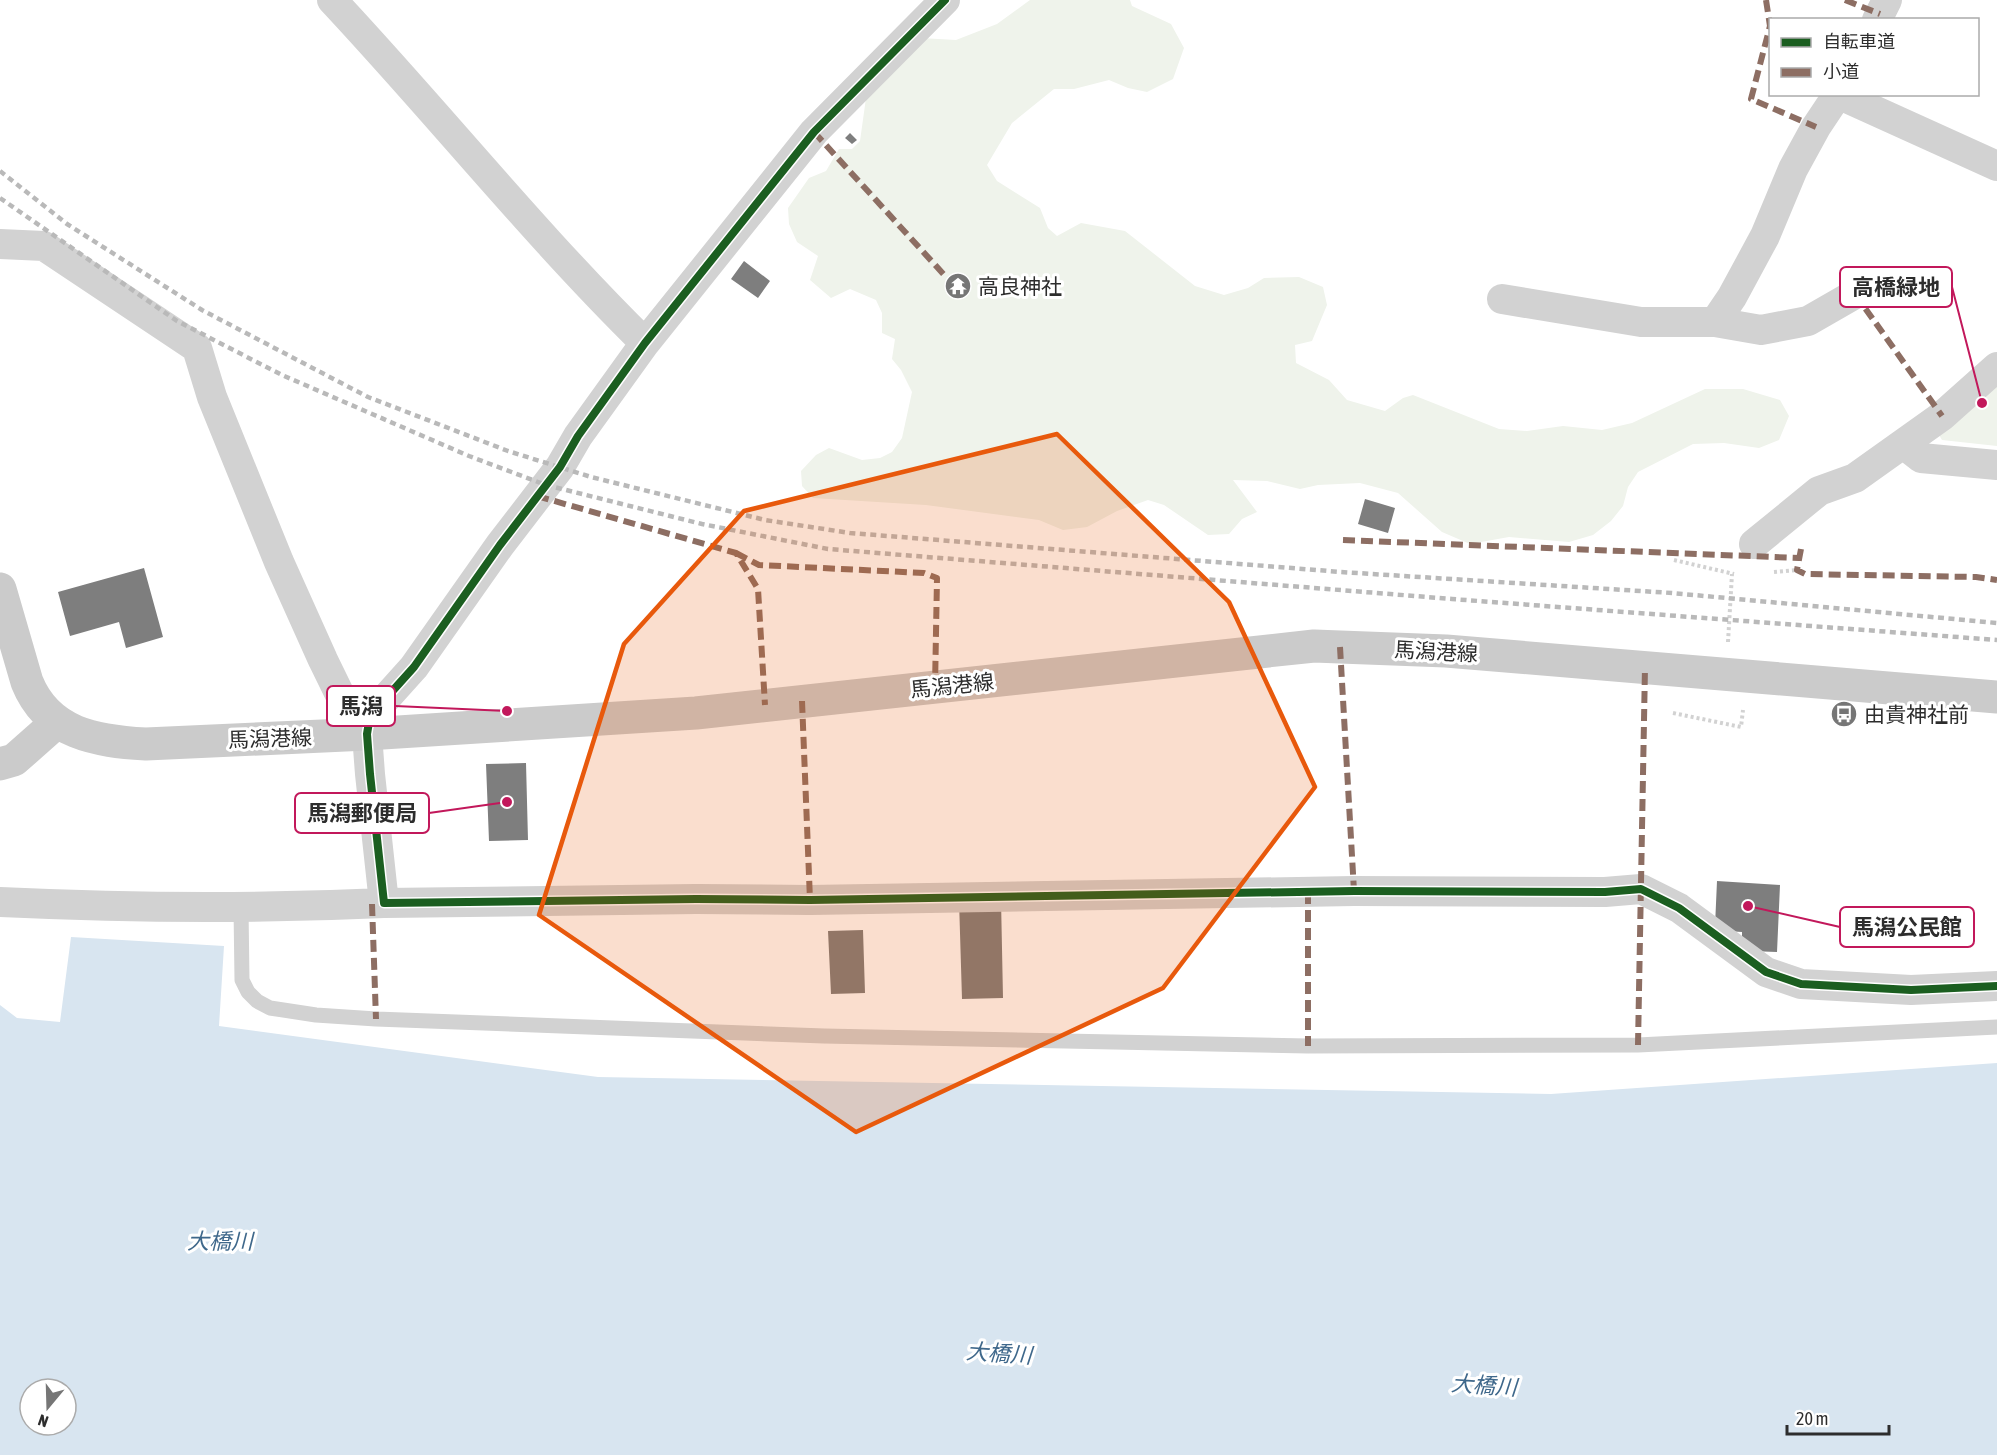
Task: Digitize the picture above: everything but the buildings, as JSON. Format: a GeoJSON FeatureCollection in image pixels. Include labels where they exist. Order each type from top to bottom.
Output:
{"type":"FeatureCollection","features":[{"type":"Feature","properties":{"kind":"main road","name":"馬潟港線"},"geometry":{"type":"LineString","coordinates":[[0,589],[17,652],[32,694],[41,708],[57,722],[75,732],[96,738],[146,744],[367,729],[696,712],[1314,646],[1446,651],[1997,697]]}},
{"type":"Feature","properties":{"kind":"main road"},"geometry":{"type":"LineString","coordinates":[[0,764],[14,760],[57,722]]}},
{"type":"Feature","properties":{"kind":"street"},"geometry":{"type":"LineString","coordinates":[[332,0],[388,60],[524,216],[645,344]]}},
{"type":"Feature","properties":{"kind":"street"},"geometry":{"type":"LineString","coordinates":[[384,903],[367,729],[377,706],[414,667],[500,545],[560,467],[578,436],[645,344],[814,132],[945,0]]}},
{"type":"Feature","properties":{"kind":"street"},"geometry":{"type":"LineString","coordinates":[[1878,18],[1887,0]]}},
{"type":"Feature","properties":{"kind":"street"},"geometry":{"type":"LineString","coordinates":[[1715,322],[1732,297],[1765,236],[1793,169],[1816,127],[1837,96]]}},
{"type":"Feature","properties":{"kind":"street"},"geometry":{"type":"LineString","coordinates":[[1842,96],[1997,166]]}},
{"type":"Feature","properties":{"kind":"street"},"geometry":{"type":"LineString","coordinates":[[0,244],[44,246],[197,348],[217,408],[279,562],[322,660],[343,702],[367,729]]}},
{"type":"Feature","properties":{"kind":"street"},"geometry":{"type":"LineString","coordinates":[[1502,299],[1641,322],[1715,322],[1761,330],[1808,321],[1862,290]]}},
{"type":"Feature","properties":{"kind":"street"},"geometry":{"type":"LineString","coordinates":[[1754,544],[1819,491],[1855,478],[1942,416],[1997,367]]}},
{"type":"Feature","properties":{"kind":"street"},"geometry":{"type":"LineString","coordinates":[[1903,444],[1921,458],[1997,465]]}},
{"type":"Feature","properties":{"kind":"street"},"geometry":{"type":"LineString","coordinates":[[0,903],[105,907],[241,908],[384,903],[1354,891],[1605,892],[1641,889],[1679,908],[1766,972],[1801,984],[1911,990],[1997,986]]}},
{"type":"Feature","properties":{"kind":"lane"},"geometry":{"type":"LineString","coordinates":[[241,908],[242,980],[248,992],[257,1000],[270,1008],[376,1020],[824,1036],[1308,1046],[1638,1045],[1997,1027]]}},
{"type":"Feature","properties":{"kind":"path"},"geometry":{"type":"LineString","coordinates":[[1674,560],[1732,574]]}},
{"type":"Feature","properties":{"kind":"path"},"geometry":{"type":"LineString","coordinates":[[1673,713],[1741,727]]}},
{"type":"Feature","properties":{"kind":"highlighted area"},"geometry":{"type":"Polygon","coordinates":[[[1057,434],[1229,602],[1315,787],[1163,988],[856,1132],[539,915],[624,644],[744,511],[1057,434]]]}},
{"type":"Feature","properties":{"kind":"shaded area"},"geometry":{"type":"Polygon","coordinates":[[[1030,0],[1130,0],[1132,6],[1171,24],[1184,48],[1173,79],[1147,92],[1128,88],[1109,80],[1074,89],[1054,89],[1012,123],[987,165],[997,181],[1040,208],[1048,228],[1057,236],[1081,223],[1125,231],[1195,286],[1224,295],[1248,288],[1264,278],[1299,277],[1323,287],[1327,305],[1312,341],[1295,345],[1296,363],[1329,380],[1347,400],[1385,411],[1403,398],[1413,395],[1499,429],[1527,431],[1563,426],[1602,430],[1632,423],[1705,389],[1743,389],[1780,400],[1789,416],[1779,440],[1759,448],[1724,443],[1693,444],[1638,472],[1628,487],[1623,506],[1611,521],[1593,535],[1569,542],[1509,537],[1470,544],[1442,532],[1398,493],[1360,483],[1318,485],[1300,489],[1267,481],[1233,480],[1257,512],[1242,519],[1229,534],[1208,535],[1164,505],[1148,500],[1117,511],[1087,527],[1063,530],[1039,520],[926,505],[813,498],[802,486],[801,471],[816,455],[829,448],[862,460],[880,458],[892,452],[902,438],[912,392],[901,370],[892,359],[895,339],[882,333],[882,313],[876,300],[850,289],[831,298],[810,280],[818,256],[797,242],[789,224],[788,208],[809,178],[826,171],[839,149],[852,149],[860,141],[866,98],[921,38],[956,40],[997,24],[1030,0]]]}},
{"type":"Feature","properties":{"kind":"shaded area"},"geometry":{"type":"Polygon","coordinates":[[[1997,377],[1997,446],[1942,440],[1936,430],[1997,377]]]}},
{"type":"Feature","properties":{"kind":"water","name":"大橋川"},"geometry":{"type":"Polygon","coordinates":[[[71,937],[224,946],[219,1026],[598,1077],[1551,1094],[1997,1063],[1997,1455],[0,1455],[0,1005],[17,1018],[60,1022],[71,937]]]}},
{"type":"Feature","properties":{"kind":"railway"},"geometry":{"type":"LineString","coordinates":[[0,171],[67,224],[202,310],[368,397],[508,451],[591,477],[765,520],[850,533],[1341,572],[1672,593],[1997,623]]}},
{"type":"Feature","properties":{"kind":"railway"},"geometry":{"type":"LineString","coordinates":[[0,198],[177,321],[282,375],[469,456],[546,485],[702,524],[828,549],[1997,640]]}},
{"type":"Feature","properties":{"kind":"marked path"},"geometry":{"type":"LineString","coordinates":[[1766,0],[1769,20]]}},
{"type":"Feature","properties":{"kind":"marked path"},"geometry":{"type":"LineString","coordinates":[[1845,0],[1880,14]]}},
{"type":"Feature","properties":{"kind":"marked path"},"geometry":{"type":"LineString","coordinates":[[1769,30],[1751,99],[1816,127]]}},
{"type":"Feature","properties":{"kind":"marked path"},"geometry":{"type":"LineString","coordinates":[[814,132],[947,278]]}},
{"type":"Feature","properties":{"kind":"marked path"},"geometry":{"type":"LineString","coordinates":[[1855,294],[1942,416]]}},
{"type":"Feature","properties":{"kind":"marked path"},"geometry":{"type":"LineString","coordinates":[[537,496],[736,553],[758,589],[765,705]]}},
{"type":"Feature","properties":{"kind":"marked path"},"geometry":{"type":"LineString","coordinates":[[1343,540],[1799,558]]}},
{"type":"Feature","properties":{"kind":"marked path"},"geometry":{"type":"LineString","coordinates":[[1801,549],[1797,570],[1805,574],[1976,577],[1997,580]]}},
{"type":"Feature","properties":{"kind":"marked path"},"geometry":{"type":"LineString","coordinates":[[736,553],[759,565],[924,573],[937,578],[935,687]]}},
{"type":"Feature","properties":{"kind":"marked path"},"geometry":{"type":"LineString","coordinates":[[1340,647],[1354,891]]}},
{"type":"Feature","properties":{"kind":"marked path"},"geometry":{"type":"LineString","coordinates":[[1638,1045],[1645,667]]}},
{"type":"Feature","properties":{"kind":"marked path"},"geometry":{"type":"LineString","coordinates":[[802,701],[810,900]]}},
{"type":"Feature","properties":{"kind":"marked path"},"geometry":{"type":"LineString","coordinates":[[1308,892],[1308,1046]]}},
{"type":"Feature","properties":{"kind":"marked path"},"geometry":{"type":"LineString","coordinates":[[372,904],[376,1019]]}},
{"type":"Feature","properties":{"kind":"cycle path"},"geometry":{"type":"LineString","coordinates":[[945,0],[814,132],[645,343],[578,436],[560,467],[500,545],[414,667],[370,716],[367,734],[384,903],[696,899],[810,900],[1354,891],[1605,892],[1641,889],[1679,908],[1766,972],[1801,984],[1911,990],[1997,986]]}},
{"type":"Feature","properties":{"kind":"place","name":"高良神社"},"geometry":{"type":"Point","coordinates":[958,286]}},
{"type":"Feature","properties":{"kind":"place","name":"高橋緑地"},"geometry":{"type":"Point","coordinates":[1982,403]}},
{"type":"Feature","properties":{"kind":"place","name":"馬潟"},"geometry":{"type":"Point","coordinates":[507,711]}},
{"type":"Feature","properties":{"kind":"place","name":"由貴神社前"},"geometry":{"type":"Point","coordinates":[1844,714]}},
{"type":"Feature","properties":{"kind":"place","name":"馬潟郵便局"},"geometry":{"type":"Point","coordinates":[507,802]}},
{"type":"Feature","properties":{"kind":"place","name":"馬潟公民館"},"geometry":{"type":"Point","coordinates":[1748,906]}}]}
